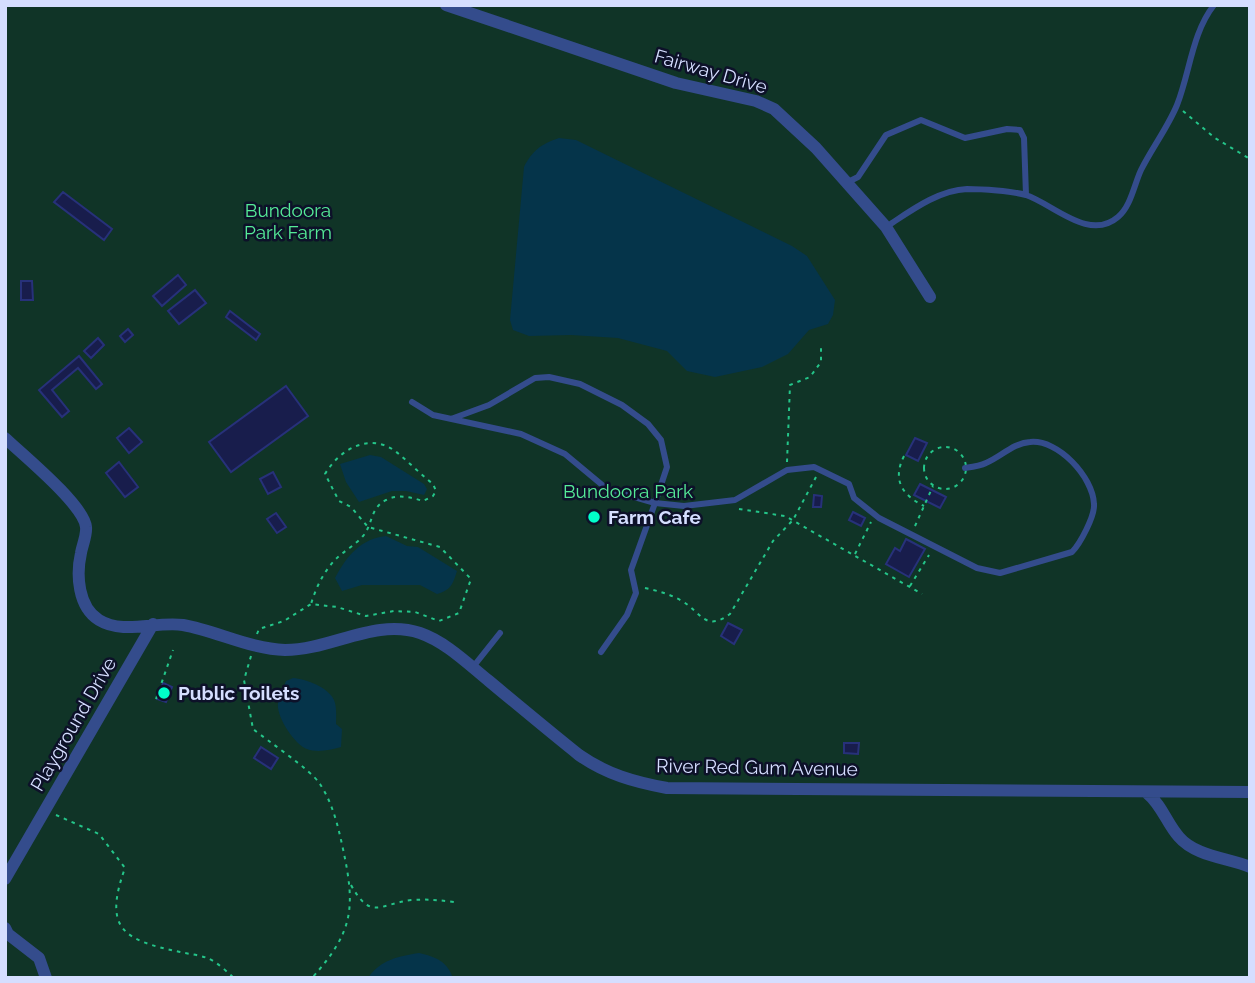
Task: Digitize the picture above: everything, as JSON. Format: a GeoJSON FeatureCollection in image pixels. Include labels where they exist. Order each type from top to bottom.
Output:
{"type":"FeatureCollection","features":[{"type":"Feature","properties":{"kind":"street","name":"Fairway Drive"},"geometry":{"type":"LineString","coordinates":[[446,5],[676,83],[756,101],[774,109],[816,148],[886,227],[930,297]]}},
{"type":"Feature","properties":{"kind":"street","name":"River Red Gum Avenue"},"geometry":{"type":"LineString","coordinates":[[5,438],[76,506],[82,516],[86,527],[80,557],[79,584],[86,609],[101,621],[129,628],[153,624],[183,626],[285,650],[310,647],[382,629],[401,628],[421,634],[439,642],[473,667],[579,755],[598,768],[634,782],[667,788],[1250,792]]}},
{"type":"Feature","properties":{"kind":"street","name":"Playground Drive"},"geometry":{"type":"LineString","coordinates":[[5,879],[153,624]]}},
{"type":"Feature","properties":{"kind":"street"},"geometry":{"type":"LineString","coordinates":[[1147,793],[1155,799],[1180,838],[1198,850],[1250,867]]}},
{"type":"Feature","properties":{"kind":"street"},"geometry":{"type":"LineString","coordinates":[[5,928],[8,934],[39,958],[46,978]]}},
{"type":"Feature","properties":{"kind":"lane"},"geometry":{"type":"LineString","coordinates":[[886,227],[923,202],[965,189],[1026,195],[1074,220],[1094,226],[1108,224],[1120,216],[1127,206],[1140,172],[1177,106],[1204,19],[1214,5]]}},
{"type":"Feature","properties":{"kind":"lane"},"geometry":{"type":"LineString","coordinates":[[848,182],[858,177],[886,135],[921,120],[965,138],[1007,129],[1020,130],[1024,138],[1026,195]]}},
{"type":"Feature","properties":{"kind":"lane"},"geometry":{"type":"LineString","coordinates":[[452,419],[489,405],[535,378],[548,377],[580,384],[622,405],[648,424],[661,440],[667,467],[631,570],[636,593],[627,615],[601,652]]}},
{"type":"Feature","properties":{"kind":"lane"},"geometry":{"type":"LineString","coordinates":[[412,402],[433,415],[521,435],[565,454],[607,489],[655,503],[684,506],[736,500],[787,470],[814,467],[849,484],[854,498],[875,515],[977,568],[1000,573],[1072,552],[1080,544],[1094,505],[1087,481],[1077,465],[1059,450],[1032,441],[1020,444],[986,463],[965,468]]}},
{"type":"Feature","properties":{"kind":"lane"},"geometry":{"type":"LineString","coordinates":[[473,667],[500,634]]}},
{"type":"Feature","properties":{"kind":"path"},"geometry":{"type":"LineString","coordinates":[[1177,106],[1214,138],[1250,159]]}},
{"type":"Feature","properties":{"kind":"path"},"geometry":{"type":"LineString","coordinates":[[787,470],[790,385],[810,377],[821,362],[821,344]]}},
{"type":"Feature","properties":{"kind":"path"},"geometry":{"type":"LineString","coordinates":[[311,604],[337,607],[366,616],[394,611],[415,612],[439,621],[460,613],[471,579],[440,547],[368,527],[351,508],[339,502],[325,474],[330,464],[349,448],[366,442],[383,444],[433,484],[436,491],[433,496],[423,501],[398,496],[384,500],[374,509],[368,527],[363,537],[327,569],[311,604],[284,621],[259,629],[244,680],[253,729],[318,782],[336,816],[350,884],[351,907],[343,936],[331,956],[312,978]]}},
{"type":"Feature","properties":{"kind":"path"},"geometry":{"type":"LineString","coordinates":[[937,449],[953,449],[960,453],[965,468],[964,476],[952,488],[944,489],[933,485],[925,476],[924,468],[930,453],[937,449]]}},
{"type":"Feature","properties":{"kind":"path"},"geometry":{"type":"LineString","coordinates":[[904,456],[898,466],[899,480],[907,496],[924,506]]}},
{"type":"Feature","properties":{"kind":"path"},"geometry":{"type":"LineString","coordinates":[[634,585],[669,594],[691,607],[699,617],[718,622],[730,614],[774,541],[793,520],[820,470]]}},
{"type":"Feature","properties":{"kind":"path"},"geometry":{"type":"LineString","coordinates":[[911,535],[933,485]]}},
{"type":"Feature","properties":{"kind":"path"},"geometry":{"type":"LineString","coordinates":[[726,501],[738,509],[785,516],[922,594]]}},
{"type":"Feature","properties":{"kind":"path"},"geometry":{"type":"LineString","coordinates":[[854,555],[875,515]]}},
{"type":"Feature","properties":{"kind":"path"},"geometry":{"type":"LineString","coordinates":[[910,587],[934,546]]}},
{"type":"Feature","properties":{"kind":"path"},"geometry":{"type":"LineString","coordinates":[[156,699],[173,650]]}},
{"type":"Feature","properties":{"kind":"path"},"geometry":{"type":"LineString","coordinates":[[46,809],[77,826],[99,834],[116,860],[125,868],[117,890],[117,919],[125,934],[151,946],[209,958],[234,978]]}},
{"type":"Feature","properties":{"kind":"path"},"geometry":{"type":"LineString","coordinates":[[350,884],[359,899],[382,909],[407,901],[433,899],[454,902]]}},
{"type":"Feature","properties":{"kind":"green space","name":"Bundoora Park"},"geometry":{"type":"Polygon","coordinates":[[[5,5],[1250,5],[1250,978],[5,978],[5,5]]]}},
{"type":"Feature","properties":{"kind":"water"},"geometry":{"type":"Polygon","coordinates":[[[559,138],[576,140],[792,246],[807,256],[835,300],[833,315],[828,324],[809,330],[788,354],[762,367],[715,377],[687,371],[667,351],[618,338],[529,336],[513,330],[510,320],[524,167],[538,149],[559,138]]]}},
{"type":"Feature","properties":{"kind":"water"},"geometry":{"type":"Polygon","coordinates":[[[370,455],[381,457],[424,484],[427,489],[424,495],[392,491],[359,502],[346,482],[340,464],[370,455]]]}},
{"type":"Feature","properties":{"kind":"water"},"geometry":{"type":"Polygon","coordinates":[[[386,536],[407,546],[418,547],[457,571],[451,586],[437,594],[420,585],[362,585],[342,591],[335,578],[344,563],[362,545],[386,536]]]}},
{"type":"Feature","properties":{"kind":"water"},"geometry":{"type":"Polygon","coordinates":[[[293,678],[316,684],[331,695],[336,706],[336,724],[342,729],[341,747],[319,751],[307,749],[297,742],[287,729],[278,703],[286,681],[293,678]]]}},
{"type":"Feature","properties":{"kind":"water"},"geometry":{"type":"Polygon","coordinates":[[[419,953],[440,961],[448,967],[453,978],[368,978],[384,963],[397,957],[419,953]]]}},
{"type":"Feature","properties":{"kind":"building"},"geometry":{"type":"Polygon","coordinates":[[[63,192],[112,229],[104,240],[54,202],[63,192]]]}},
{"type":"Feature","properties":{"kind":"building"},"geometry":{"type":"Polygon","coordinates":[[[178,275],[186,285],[162,306],[153,296],[178,275]]]}},
{"type":"Feature","properties":{"kind":"building"},"geometry":{"type":"Polygon","coordinates":[[[21,281],[32,281],[33,300],[21,300],[21,281]]]}},
{"type":"Feature","properties":{"kind":"building"},"geometry":{"type":"Polygon","coordinates":[[[195,290],[206,303],[179,324],[168,311],[195,290]]]}},
{"type":"Feature","properties":{"kind":"building"},"geometry":{"type":"Polygon","coordinates":[[[230,311],[260,334],[256,340],[226,317],[230,311]]]}},
{"type":"Feature","properties":{"kind":"building"},"geometry":{"type":"Polygon","coordinates":[[[128,329],[133,335],[125,342],[120,336],[128,329]]]}},
{"type":"Feature","properties":{"kind":"building"},"geometry":{"type":"Polygon","coordinates":[[[98,338],[104,345],[91,358],[84,351],[98,338]]]}},
{"type":"Feature","properties":{"kind":"building"},"geometry":{"type":"Polygon","coordinates":[[[79,356],[102,384],[96,389],[78,368],[52,390],[69,411],[62,417],[39,390],[79,356]]]}},
{"type":"Feature","properties":{"kind":"building"},"geometry":{"type":"Polygon","coordinates":[[[286,386],[308,416],[231,472],[209,442],[286,386]]]}},
{"type":"Feature","properties":{"kind":"building"},"geometry":{"type":"Polygon","coordinates":[[[129,428],[142,442],[129,453],[117,438],[129,428]]]}},
{"type":"Feature","properties":{"kind":"building"},"geometry":{"type":"Polygon","coordinates":[[[915,438],[927,443],[918,461],[906,455],[915,438]]]}},
{"type":"Feature","properties":{"kind":"building"},"geometry":{"type":"Polygon","coordinates":[[[119,462],[138,487],[125,497],[106,473],[119,462]]]}},
{"type":"Feature","properties":{"kind":"building"},"geometry":{"type":"Polygon","coordinates":[[[273,472],[281,487],[268,494],[260,479],[273,472]]]}},
{"type":"Feature","properties":{"kind":"building"},"geometry":{"type":"Polygon","coordinates":[[[920,484],[946,497],[940,508],[914,495],[920,484]]]}},
{"type":"Feature","properties":{"kind":"building"},"geometry":{"type":"Polygon","coordinates":[[[814,495],[822,496],[821,507],[813,507],[814,495]]]}},
{"type":"Feature","properties":{"kind":"building"},"geometry":{"type":"Polygon","coordinates":[[[853,512],[865,518],[861,526],[849,520],[853,512]]]}},
{"type":"Feature","properties":{"kind":"building"},"geometry":{"type":"Polygon","coordinates":[[[276,513],[286,527],[277,533],[267,519],[276,513]]]}},
{"type":"Feature","properties":{"kind":"building"},"geometry":{"type":"Polygon","coordinates":[[[906,539],[925,549],[909,577],[886,564],[895,548],[900,551],[906,539]]]}},
{"type":"Feature","properties":{"kind":"building"},"geometry":{"type":"Polygon","coordinates":[[[728,623],[742,630],[734,644],[721,636],[728,623]]]}},
{"type":"Feature","properties":{"kind":"building","name":"Public Toilets"},"geometry":{"type":"Polygon","coordinates":[[[163,683],[172,687],[166,702],[157,699],[163,683]]]}},
{"type":"Feature","properties":{"kind":"building"},"geometry":{"type":"Polygon","coordinates":[[[844,743],[859,743],[858,754],[844,753],[844,743]]]}},
{"type":"Feature","properties":{"kind":"building"},"geometry":{"type":"Polygon","coordinates":[[[261,747],[278,758],[271,769],[254,758],[261,747]]]}},
{"type":"Feature","properties":{"kind":"place","name":"Farm Cafe"},"geometry":{"type":"Point","coordinates":[594,517]}},
{"type":"Feature","properties":{"kind":"place","name":"Public Toilets"},"geometry":{"type":"Point","coordinates":[164,693]}},
{"type":"Feature","properties":{"kind":"park label","name":"Bundoora Park Farm"},"geometry":{"type":"Point","coordinates":[288,221]}}]}
